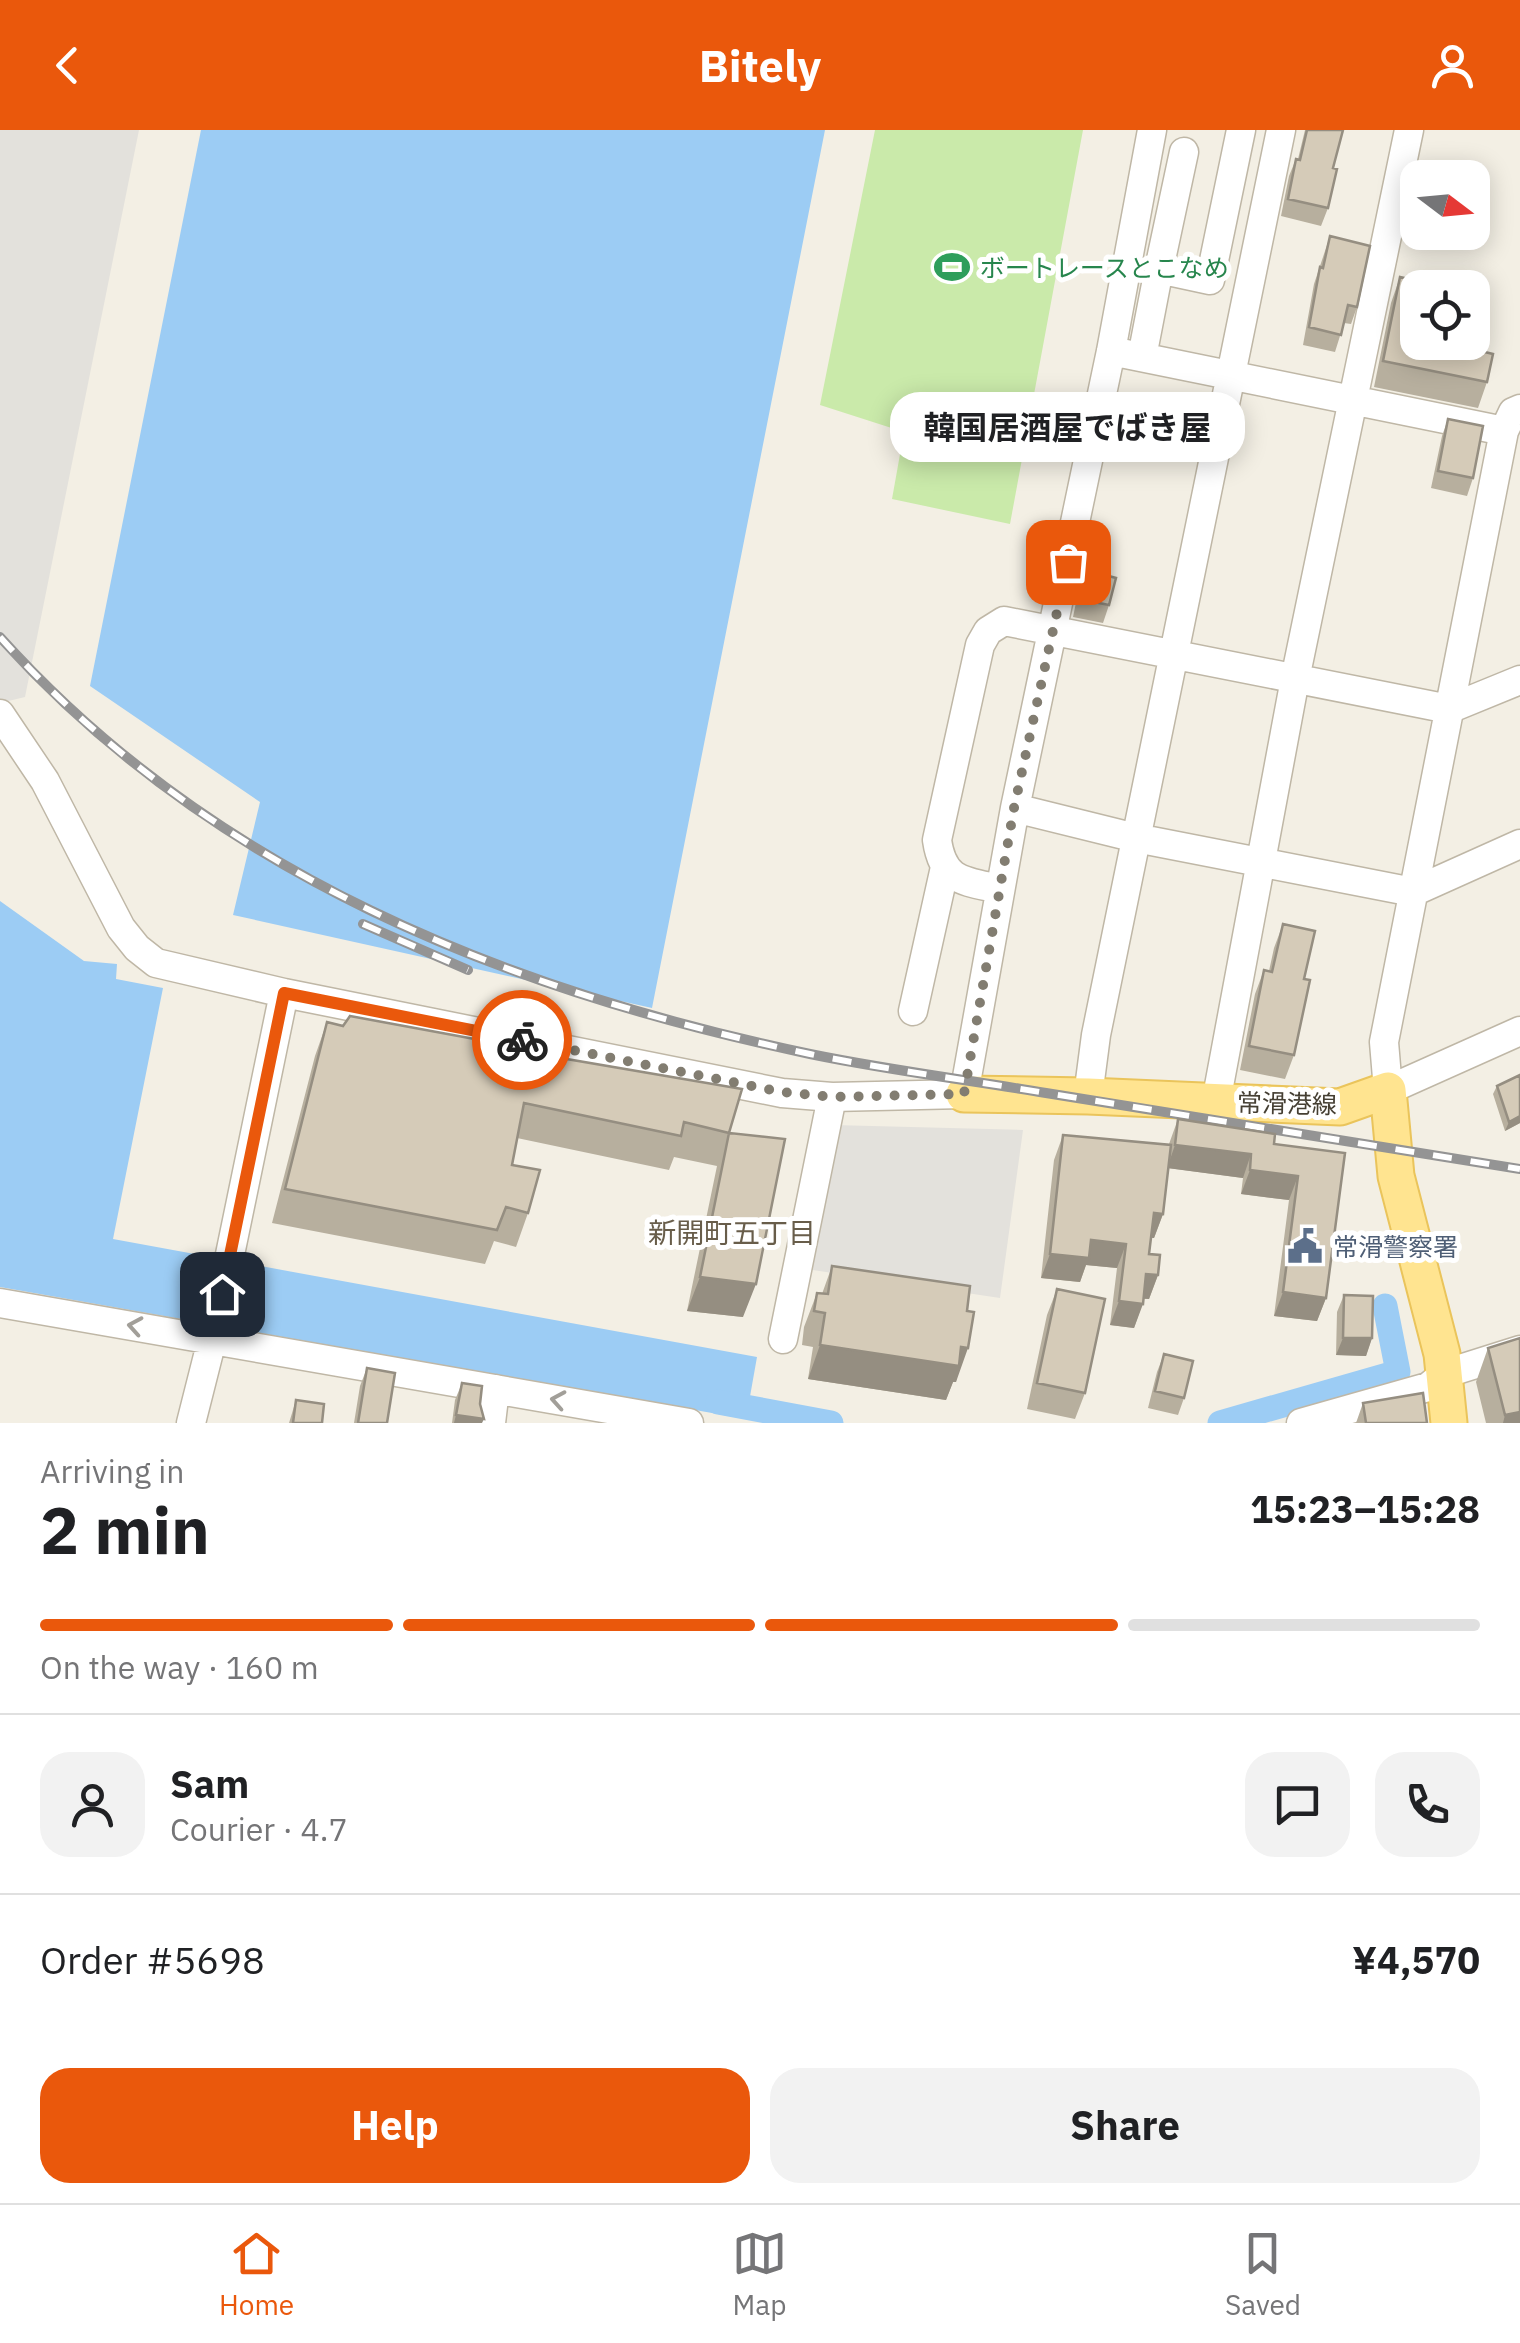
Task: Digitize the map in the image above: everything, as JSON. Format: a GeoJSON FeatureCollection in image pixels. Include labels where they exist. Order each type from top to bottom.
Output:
{"type":"FeatureCollection","features":[{"type":"Feature","properties":{"kind":"main road","name":"常滑港線"},"geometry":{"type":"LineString","coordinates":[[964,1094],[1340,1107],[1388,1090]]}},
{"type":"Feature","properties":{"kind":"main road"},"geometry":{"type":"LineString","coordinates":[[1388,1090],[1396,1176],[1442,1354],[1450,1423]]}},
{"type":"Feature","properties":{"kind":"street"},"geometry":{"type":"LineString","coordinates":[[0,714],[45,781],[122,928],[137,948],[156,962],[284,993],[782,1092],[832,1097],[964,1094],[1014,808],[1112,351],[1152,130]]}},
{"type":"Feature","properties":{"kind":"street"},"geometry":{"type":"LineString","coordinates":[[1159,269],[1210,280],[1241,130]]}},
{"type":"Feature","properties":{"kind":"street"},"geometry":{"type":"LineString","coordinates":[[1088,1096],[1096,1035],[1281,130]]}},
{"type":"Feature","properties":{"kind":"street"},"geometry":{"type":"LineString","coordinates":[[1216,1102],[1296,680],[1409,130]]}},
{"type":"Feature","properties":{"kind":"street"},"geometry":{"type":"LineString","coordinates":[[1142,357],[1184,152]]}},
{"type":"Feature","properties":{"kind":"street"},"geometry":{"type":"LineString","coordinates":[[1112,351],[1353,401],[1512,420],[1449,709],[1384,1042],[1388,1090],[1520,1031]]}},
{"type":"Feature","properties":{"kind":"street"},"geometry":{"type":"LineString","coordinates":[[1000,890],[950,874],[940,861],[938,840],[980,645],[988,632],[1004,622],[1449,709],[1520,680]]}},
{"type":"Feature","properties":{"kind":"street"},"geometry":{"type":"LineString","coordinates":[[1014,808],[1136,838],[1413,892],[1520,844]]}},
{"type":"Feature","properties":{"kind":"street"},"geometry":{"type":"LineString","coordinates":[[913,1011],[944,867]]}},
{"type":"Feature","properties":{"kind":"street"},"geometry":{"type":"LineString","coordinates":[[190,1423],[213,1335],[284,993]]}},
{"type":"Feature","properties":{"kind":"street"},"geometry":{"type":"LineString","coordinates":[[782,1340],[832,1097]]}},
{"type":"Feature","properties":{"kind":"street"},"geometry":{"type":"LineString","coordinates":[[0,1303],[213,1335],[689,1423]]}},
{"type":"Feature","properties":{"kind":"street"},"geometry":{"type":"LineString","coordinates":[[1301,1423],[1428,1387],[1444,1374],[1520,1350]]}},
{"type":"Feature","properties":{"kind":"street"},"geometry":{"type":"LineString","coordinates":[[492,1423],[495,1390]]}},
{"type":"Feature","properties":{"kind":"green space","name":"ボートレースとこなめ"},"geometry":{"type":"Polygon","coordinates":[[[875,130],[1083,130],[1010,524],[892,499],[904,432],[820,405],[875,130]]]}},
{"type":"Feature","properties":{"kind":"shaded area"},"geometry":{"type":"Polygon","coordinates":[[[0,130],[139,130],[25,697],[0,703],[0,130]]]}},
{"type":"Feature","properties":{"kind":"shaded area"},"geometry":{"type":"Polygon","coordinates":[[[833,1125],[1023,1130],[1000,1298],[806,1269],[833,1125]]]}},
{"type":"Feature","properties":{"kind":"water"},"geometry":{"type":"Polygon","coordinates":[[[201,130],[825,130],[652,1008],[233,915],[260,802],[90,686],[201,130]]]}},
{"type":"Feature","properties":{"kind":"water"},"geometry":{"type":"Polygon","coordinates":[[[0,901],[84,961],[117,964],[116,979],[163,988],[113,1239],[757,1357],[746,1419],[0,1287],[0,901]]]}},
{"type":"Feature","properties":{"kind":"pier"},"geometry":{"type":"Polygon","coordinates":[[[202,1256],[261,1268],[248,1333],[188,1322],[202,1256]]]}},
{"type":"Feature","properties":{"kind":"building"},"geometry":{"type":"Polygon","coordinates":[[[1307,130],[1343,130],[1328,208],[1288,199],[1307,130]]]}},
{"type":"Feature","properties":{"kind":"building"},"geometry":{"type":"Polygon","coordinates":[[[1330,236],[1370,246],[1357,307],[1348,305],[1341,335],[1309,327],[1330,236]]]}},
{"type":"Feature","properties":{"kind":"building"},"geometry":{"type":"Polygon","coordinates":[[[1400,277],[1400,360],[1490,360],[1490,353],[1493,354],[1487,382],[1383,361],[1400,277]]]}},
{"type":"Feature","properties":{"kind":"building"},"geometry":{"type":"Polygon","coordinates":[[[1448,419],[1483,426],[1473,478],[1438,471],[1448,419]]]}},
{"type":"Feature","properties":{"kind":"building"},"geometry":{"type":"Polygon","coordinates":[[[1086,570],[1116,578],[1109,605],[1079,599],[1086,570]]]}},
{"type":"Feature","properties":{"kind":"building"},"geometry":{"type":"Polygon","coordinates":[[[1283,924],[1315,931],[1304,979],[1310,980],[1294,1055],[1249,1046],[1264,970],[1272,972],[1283,924]]]}},
{"type":"Feature","properties":{"kind":"building"},"geometry":{"type":"Polygon","coordinates":[[[350,1016],[507,1045],[499,1068],[543,1078],[549,1056],[742,1089],[729,1133],[684,1122],[681,1136],[524,1103],[512,1165],[540,1170],[528,1213],[506,1207],[497,1230],[285,1189],[327,1022],[343,1026],[350,1016]]]}},
{"type":"Feature","properties":{"kind":"building"},"geometry":{"type":"Polygon","coordinates":[[[1520,1075],[1520,1116],[1509,1122],[1497,1086],[1520,1075]]]}},
{"type":"Feature","properties":{"kind":"building"},"geometry":{"type":"Polygon","coordinates":[[[1178,1119],[1275,1134],[1274,1144],[1345,1153],[1326,1298],[1283,1292],[1298,1176],[1250,1170],[1251,1154],[1175,1145],[1178,1119]]]}},
{"type":"Feature","properties":{"kind":"building"},"geometry":{"type":"Polygon","coordinates":[[[729,1133],[785,1139],[756,1284],[700,1277],[729,1133]]]}},
{"type":"Feature","properties":{"kind":"building"},"geometry":{"type":"Polygon","coordinates":[[[1063,1135],[1171,1145],[1163,1214],[1154,1213],[1149,1254],[1160,1255],[1158,1275],[1146,1274],[1143,1304],[1119,1301],[1126,1244],[1091,1240],[1089,1258],[1050,1254],[1063,1135]]]}},
{"type":"Feature","properties":{"kind":"building"},"geometry":{"type":"Polygon","coordinates":[[[832,1266],[970,1286],[967,1311],[974,1312],[968,1348],[961,1347],[959,1366],[820,1345],[825,1313],[814,1311],[817,1293],[828,1294],[832,1266]]]}},
{"type":"Feature","properties":{"kind":"building"},"geometry":{"type":"Polygon","coordinates":[[[1057,1289],[1105,1299],[1085,1393],[1037,1383],[1057,1289]]]}},
{"type":"Feature","properties":{"kind":"building"},"geometry":{"type":"Polygon","coordinates":[[[1344,1295],[1373,1296],[1372,1338],[1343,1338],[1344,1295]]]}},
{"type":"Feature","properties":{"kind":"building"},"geometry":{"type":"Polygon","coordinates":[[[1520,1338],[1520,1412],[1505,1415],[1488,1348],[1520,1338]]]}},
{"type":"Feature","properties":{"kind":"building"},"geometry":{"type":"Polygon","coordinates":[[[1164,1354],[1193,1361],[1184,1398],[1155,1391],[1164,1354]]]}},
{"type":"Feature","properties":{"kind":"building"},"geometry":{"type":"Polygon","coordinates":[[[367,1368],[395,1373],[387,1423],[358,1423],[367,1368]]]}},
{"type":"Feature","properties":{"kind":"building"},"geometry":{"type":"Polygon","coordinates":[[[462,1383],[482,1386],[480,1404],[484,1419],[456,1415],[462,1383]]]}},
{"type":"Feature","properties":{"kind":"building"},"geometry":{"type":"Polygon","coordinates":[[[1423,1393],[1427,1423],[1366,1423],[1363,1403],[1423,1393]]]}},
{"type":"Feature","properties":{"kind":"building"},"geometry":{"type":"Polygon","coordinates":[[[296,1400],[324,1404],[322,1423],[293,1423],[296,1400]]]}},
{"type":"Feature","properties":{"kind":"waterway"},"geometry":{"type":"LineString","coordinates":[[1220,1423],[1398,1372],[1385,1306]]}},
{"type":"Feature","properties":{"kind":"waterway"},"geometry":{"type":"LineString","coordinates":[[718,1402],[831,1423]]}},
{"type":"Feature","properties":{"kind":"railway"},"geometry":{"type":"LineString","coordinates":[[0,637],[83,720],[174,793],[269,856],[370,910],[476,956],[585,995],[696,1027],[839,1060],[1520,1169]]}},
{"type":"Feature","properties":{"kind":"railway"},"geometry":{"type":"LineString","coordinates":[[363,924],[468,970]]}},
{"type":"Feature","properties":{"kind":"way so far"},"geometry":{"type":"LineString","coordinates":[[522,1040],[782,1092],[832,1097],[964,1094],[1014,808],[1068,562]]}},
{"type":"Feature","properties":{"kind":"place","name":"ボートレースとこなめ"},"geometry":{"type":"Point","coordinates":[952,267]}},
{"type":"Feature","properties":{"kind":"place","name":"韓国居酒屋でばき屋"},"geometry":{"type":"Point","coordinates":[1068,562]}},
{"type":"Feature","properties":{"kind":"place","name":"常滑警察署"},"geometry":{"type":"Point","coordinates":[1305,1246]}},
{"type":"Feature","properties":{"kind":"district","name":"新開町五丁目"},"geometry":{"type":"Point","coordinates":[732,1232]}},
{"type":"Feature","properties":{"kind":"route"},"geometry":{"type":"LineString","coordinates":[[222,1294],[284,993],[522,1040]]}}]}
